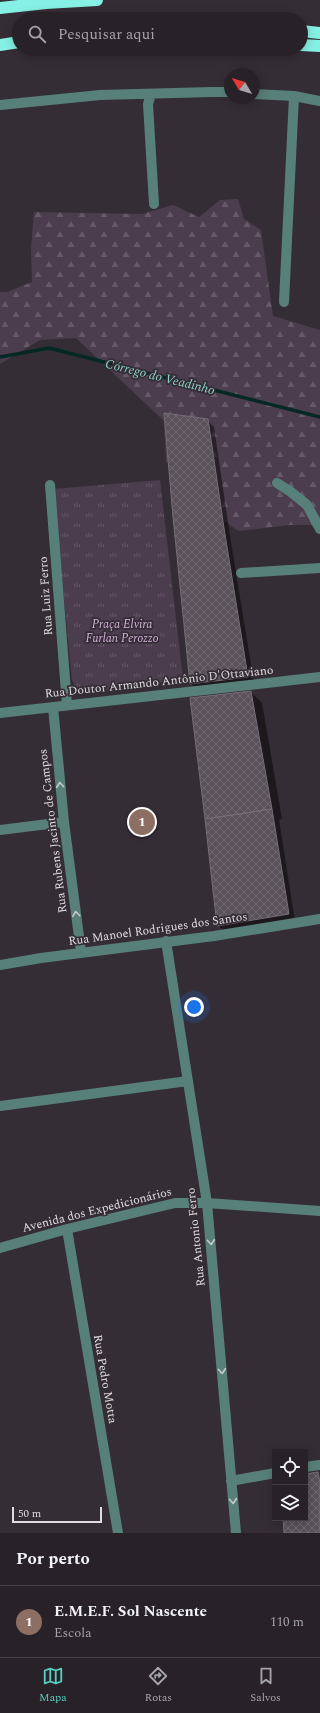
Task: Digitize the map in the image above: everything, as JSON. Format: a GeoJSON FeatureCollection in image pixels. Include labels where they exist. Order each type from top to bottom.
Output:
{"type":"FeatureCollection","features":[{"type":"Feature","properties":{"kind":"highway"},"geometry":{"type":"LineString","coordinates":[[0,8],[46,3],[97,0]]}},
{"type":"Feature","properties":{"kind":"highway"},"geometry":{"type":"LineString","coordinates":[[308,31],[320,32]]}},
{"type":"Feature","properties":{"kind":"highway"},"geometry":{"type":"LineString","coordinates":[[0,44],[12,43]]}},
{"type":"Feature","properties":{"kind":"highway"},"geometry":{"type":"LineString","coordinates":[[308,45],[320,46]]}},
{"type":"Feature","properties":{"kind":"street"},"geometry":{"type":"LineString","coordinates":[[0,105],[100,95],[224,92]]}},
{"type":"Feature","properties":{"kind":"street"},"geometry":{"type":"LineString","coordinates":[[151,94],[148,104],[154,204]]}},
{"type":"Feature","properties":{"kind":"street"},"geometry":{"type":"LineString","coordinates":[[260,94],[294,96],[320,101]]}},
{"type":"Feature","properties":{"kind":"street"},"geometry":{"type":"LineString","coordinates":[[284,302],[294,96]]}},
{"type":"Feature","properties":{"kind":"street"},"geometry":{"type":"LineString","coordinates":[[277,483],[307,505],[320,529]]}},
{"type":"Feature","properties":{"kind":"street","name":"Rua Luiz Ferro"},"geometry":{"type":"LineString","coordinates":[[50,486],[67,705]]}},
{"type":"Feature","properties":{"kind":"street"},"geometry":{"type":"LineString","coordinates":[[241,573],[320,568]]}},
{"type":"Feature","properties":{"kind":"street","name":"Rua Doutor Armando Antônio D'Ottaviano"},"geometry":{"type":"LineString","coordinates":[[0,713],[320,677]]}},
{"type":"Feature","properties":{"kind":"street","name":"Rua Rubens Jacinto de Campos"},"geometry":{"type":"LineString","coordinates":[[53,707],[64,822],[81,952]]}},
{"type":"Feature","properties":{"kind":"street"},"geometry":{"type":"LineString","coordinates":[[0,830],[64,822]]}},
{"type":"Feature","properties":{"kind":"street","name":"Rua Manoel Rodrigues dos Santos"},"geometry":{"type":"LineString","coordinates":[[0,965],[81,952],[214,936],[320,919]]}},
{"type":"Feature","properties":{"kind":"street","name":"Rua Antonio Ferro"},"geometry":{"type":"LineString","coordinates":[[166,941],[207,1203],[236,1533]]}},
{"type":"Feature","properties":{"kind":"street"},"geometry":{"type":"LineString","coordinates":[[0,1106],[188,1081]]}},
{"type":"Feature","properties":{"kind":"street","name":"Avenida dos Expedicionários"},"geometry":{"type":"LineString","coordinates":[[0,1248],[67,1229],[175,1203],[207,1203],[320,1211]]}},
{"type":"Feature","properties":{"kind":"street","name":"Rua Pedro Motta"},"geometry":{"type":"LineString","coordinates":[[67,1229],[118,1533]]}},
{"type":"Feature","properties":{"kind":"street"},"geometry":{"type":"LineString","coordinates":[[308,1467],[320,1465]]}},
{"type":"Feature","properties":{"kind":"street"},"geometry":{"type":"LineString","coordinates":[[231,1481],[272,1474]]}},
{"type":"Feature","properties":{"kind":"green space"},"geometry":{"type":"Polygon","coordinates":[[[238,199],[244,219],[261,230],[273,316],[320,330],[320,525],[290,525],[238,531],[207,508],[190,470],[166,462],[164,421],[76,338],[40,340],[0,364],[0,292],[7,292],[32,282],[31,249],[34,212],[142,214],[173,205],[199,217],[220,200],[238,199]]]}},
{"type":"Feature","properties":{"kind":"green space","name":"Praça Elvira Furlan Perozzo"},"geometry":{"type":"Polygon","coordinates":[[[160,480],[183,679],[88,693],[75,686],[72,680],[53,489],[160,480]]]}},
{"type":"Feature","properties":{"kind":"building"},"geometry":{"type":"Polygon","coordinates":[[[164,413],[208,419],[248,677],[190,684],[164,413]]]}},
{"type":"Feature","properties":{"kind":"building"},"geometry":{"type":"Polygon","coordinates":[[[251,691],[272,809],[205,819],[190,698],[251,691]]]}},
{"type":"Feature","properties":{"kind":"building"},"geometry":{"type":"Polygon","coordinates":[[[272,809],[289,914],[217,926],[205,819],[272,809]]]}},
{"type":"Feature","properties":{"kind":"building"},"geometry":{"type":"Polygon","coordinates":[[[318,1472],[320,1483],[320,1533],[284,1533],[283,1521],[308,1521],[308,1474],[318,1472]]]}},
{"type":"Feature","properties":{"kind":"waterway","name":"Córrego do Veadinho"},"geometry":{"type":"LineString","coordinates":[[0,357],[49,348],[320,417]]}},
{"type":"Feature","properties":{"kind":"place","name":"E.M.E.F. Sol Nascente"},"geometry":{"type":"Point","coordinates":[142,822]}}]}
